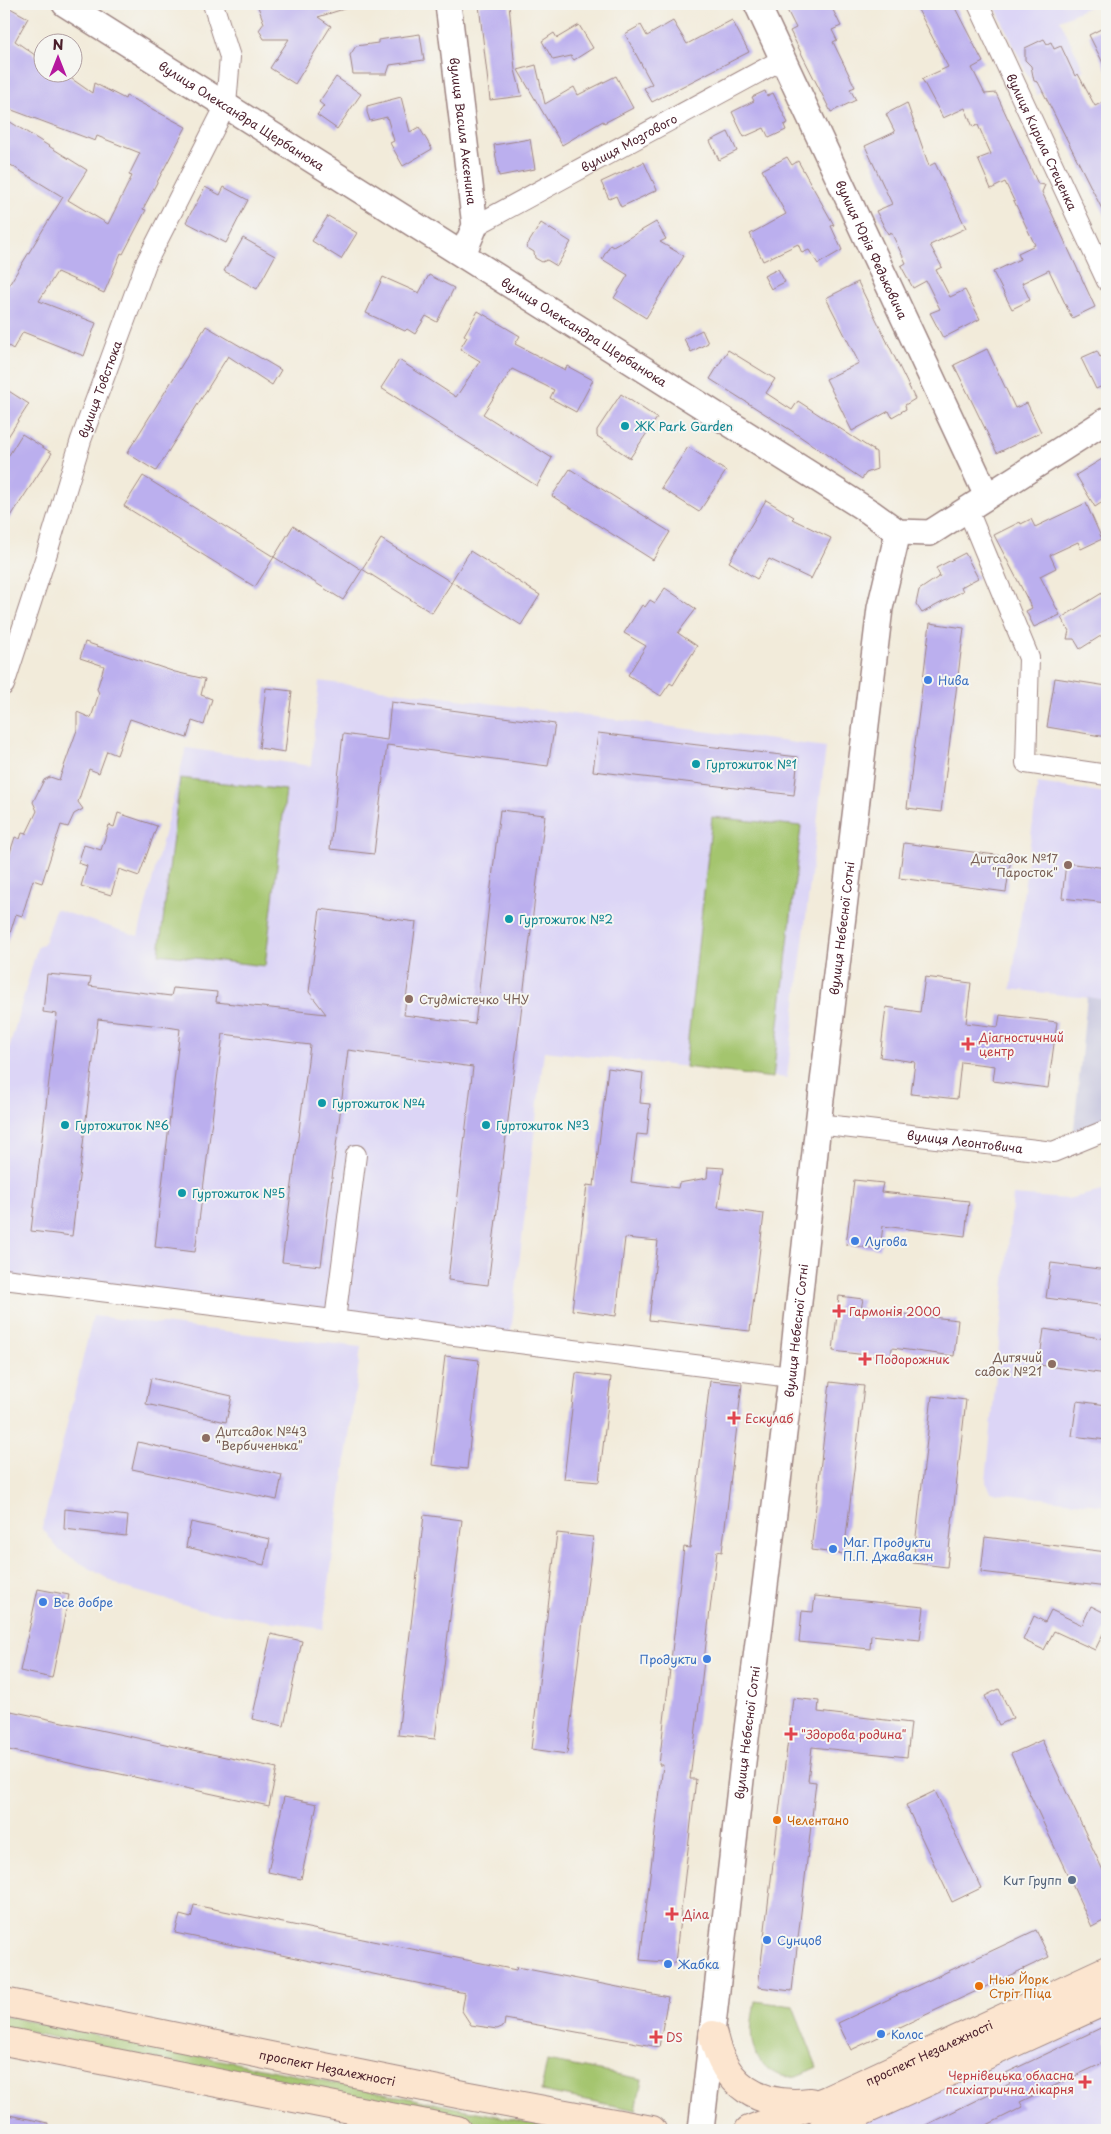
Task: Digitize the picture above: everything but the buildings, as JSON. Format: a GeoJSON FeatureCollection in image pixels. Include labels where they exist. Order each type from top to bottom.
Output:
{"type":"FeatureCollection","features":[{"type":"Feature","properties":{"kind":"main road","name":"проспект Незалежності"},"geometry":{"type":"LineString","coordinates":[[749,2130],[827,2100],[1107,1970]]}},
{"type":"Feature","properties":{"kind":"main road","name":"проспект Незалежності"},"geometry":{"type":"LineString","coordinates":[[822,2130],[1107,2000]]}},
{"type":"Feature","properties":{"kind":"main road","name":"проспект Незалежності"},"geometry":{"type":"LineString","coordinates":[[4,2002],[454,2093],[652,2130]]}},
{"type":"Feature","properties":{"kind":"main road"},"geometry":{"type":"LineString","coordinates":[[713,2035],[717,2053],[734,2080],[758,2098],[801,2103],[827,2100]]}},
{"type":"Feature","properties":{"kind":"main road"},"geometry":{"type":"LineString","coordinates":[[4,2041],[457,2130]]}},
{"type":"Feature","properties":{"kind":"street","name":"вулиця Олександра Щербанюка"},"geometry":{"type":"LineString","coordinates":[[65,4],[463,254],[870,512],[898,532]]}},
{"type":"Feature","properties":{"kind":"street"},"geometry":{"type":"LineString","coordinates":[[213,4],[230,57],[226,105]]}},
{"type":"Feature","properties":{"kind":"street","name":"вулиця Василя Аксенина"},"geometry":{"type":"LineString","coordinates":[[448,4],[475,226]]}},
{"type":"Feature","properties":{"kind":"street","name":"вулиця Юрія Федьковича"},"geometry":{"type":"LineString","coordinates":[[757,4],[783,58],[977,502]]}},
{"type":"Feature","properties":{"kind":"street","name":"вулиця Кирила Стеценка"},"geometry":{"type":"LineString","coordinates":[[978,4],[1107,281]]}},
{"type":"Feature","properties":{"kind":"street","name":"вулиця Мозгового"},"geometry":{"type":"LineString","coordinates":[[475,226],[783,58]]}},
{"type":"Feature","properties":{"kind":"street","name":"вулиця Товстюка"},"geometry":{"type":"LineString","coordinates":[[4,685],[81,440],[146,263],[226,105]]}},
{"type":"Feature","properties":{"kind":"street"},"geometry":{"type":"LineString","coordinates":[[463,254],[475,226]]}},
{"type":"Feature","properties":{"kind":"street"},"geometry":{"type":"LineString","coordinates":[[898,532],[930,533],[1107,420]]}},
{"type":"Feature","properties":{"kind":"street"},"geometry":{"type":"LineString","coordinates":[[977,502],[1029,658],[1026,762],[1107,775]]}},
{"type":"Feature","properties":{"kind":"street","name":"вулиця Небесної Сотні"},"geometry":{"type":"LineString","coordinates":[[701,2130],[880,608],[898,532]]}},
{"type":"Feature","properties":{"kind":"street","name":"вулиця Леонтовича"},"geometry":{"type":"LineString","coordinates":[[818,1124],[1053,1152],[1107,1130]]}},
{"type":"Feature","properties":{"kind":"street"},"geometry":{"type":"LineString","coordinates":[[335,1320],[356,1155]]}},
{"type":"Feature","properties":{"kind":"street"},"geometry":{"type":"LineString","coordinates":[[4,1279],[791,1377]]}},
{"type":"Feature","properties":{"kind":"shaded area"},"geometry":{"type":"Polygon","coordinates":[[[994,4],[1095,4],[1060,20],[1084,70],[1037,95],[994,4]]]}},
{"type":"Feature","properties":{"kind":"shaded area","name":"Студмістечко ЧНУ"},"geometry":{"type":"Polygon","coordinates":[[[319,681],[826,747],[787,1078],[544,1051],[510,1341],[4,1278],[4,1067],[37,948],[44,943],[55,909],[138,936],[186,748],[311,766],[319,681]]]}},
{"type":"Feature","properties":{"kind":"shaded area","name":"Дитсадок №17 \"Паросток\""},"geometry":{"type":"Polygon","coordinates":[[[1038,783],[1107,793],[1107,1000],[1011,989],[1038,783]]]}},
{"type":"Feature","properties":{"kind":"shaded area"},"geometry":{"type":"Polygon","coordinates":[[[1087,997],[1107,1000],[1107,1127],[1073,1139],[1087,997]]]}},
{"type":"Feature","properties":{"kind":"shaded area","name":"Дитячий садок №21"},"geometry":{"type":"Polygon","coordinates":[[[1107,1190],[1107,1506],[991,1492],[986,1482],[1013,1195],[1067,1199],[1107,1190]]]}},
{"type":"Feature","properties":{"kind":"shaded area","name":"Дитсадок №43 \"Вербиченька\""},"geometry":{"type":"Polygon","coordinates":[[[93,1316],[361,1347],[323,1629],[211,1612],[122,1587],[60,1551],[42,1528],[93,1316]]]}},
{"type":"Feature","properties":{"kind":"shaded area"},"geometry":{"type":"Polygon","coordinates":[[[1107,1999],[1107,2130],[820,2130],[1107,1999]]]}},
{"type":"Feature","properties":{"kind":"green space"},"geometry":{"type":"Polygon","coordinates":[[[180,778],[286,790],[265,966],[159,954],[180,778]]]}},
{"type":"Feature","properties":{"kind":"green space"},"geometry":{"type":"Polygon","coordinates":[[[712,817],[801,826],[773,1078],[685,1067],[712,817]]]}},
{"type":"Feature","properties":{"kind":"green space"},"geometry":{"type":"Polygon","coordinates":[[[755,2001],[793,2006],[817,2067],[795,2076],[787,2077],[773,2072],[766,2067],[757,2055],[751,2035],[755,2001]]]}},
{"type":"Feature","properties":{"kind":"green space"},"geometry":{"type":"Polygon","coordinates":[[[4,2016],[566,2130],[504,2130],[198,2068],[4,2027],[4,2016]]]}},
{"type":"Feature","properties":{"kind":"green space"},"geometry":{"type":"Polygon","coordinates":[[[547,2061],[642,2079],[636,2110],[541,2091],[547,2061]]]}},
{"type":"Feature","properties":{"kind":"place","name":"ЖК Park Garden"},"geometry":{"type":"Point","coordinates":[625,426]}},
{"type":"Feature","properties":{"kind":"place","name":"Нива"},"geometry":{"type":"Point","coordinates":[928,680]}},
{"type":"Feature","properties":{"kind":"place","name":"Гуртожиток №1"},"geometry":{"type":"Point","coordinates":[696,764]}},
{"type":"Feature","properties":{"kind":"place","name":"Дитсадок №17 \"Паросток\""},"geometry":{"type":"Point","coordinates":[1068,865]}},
{"type":"Feature","properties":{"kind":"place","name":"Гуртожиток №2"},"geometry":{"type":"Point","coordinates":[509,919]}},
{"type":"Feature","properties":{"kind":"place","name":"Студмістечко ЧНУ"},"geometry":{"type":"Point","coordinates":[409,999]}},
{"type":"Feature","properties":{"kind":"place","name":"Діагностичний центр"},"geometry":{"type":"Point","coordinates":[968,1044]}},
{"type":"Feature","properties":{"kind":"place","name":"Гуртожиток №4"},"geometry":{"type":"Point","coordinates":[322,1103]}},
{"type":"Feature","properties":{"kind":"place","name":"Гуртожиток №6"},"geometry":{"type":"Point","coordinates":[65,1125]}},
{"type":"Feature","properties":{"kind":"place","name":"Гуртожиток №3"},"geometry":{"type":"Point","coordinates":[486,1125]}},
{"type":"Feature","properties":{"kind":"place","name":"Гуртожиток №5"},"geometry":{"type":"Point","coordinates":[182,1193]}},
{"type":"Feature","properties":{"kind":"place","name":"Лугова"},"geometry":{"type":"Point","coordinates":[855,1241]}},
{"type":"Feature","properties":{"kind":"place","name":"Гармонія 2000"},"geometry":{"type":"Point","coordinates":[839,1311]}},
{"type":"Feature","properties":{"kind":"place","name":"Подорожник"},"geometry":{"type":"Point","coordinates":[865,1359]}},
{"type":"Feature","properties":{"kind":"place","name":"Дитячий садок №21"},"geometry":{"type":"Point","coordinates":[1052,1364]}},
{"type":"Feature","properties":{"kind":"place","name":"Ескулаб"},"geometry":{"type":"Point","coordinates":[734,1418]}},
{"type":"Feature","properties":{"kind":"place","name":"Дитсадок №43 \"Вербиченька\""},"geometry":{"type":"Point","coordinates":[206,1438]}},
{"type":"Feature","properties":{"kind":"place","name":"Маг. Продукти П.П. Джавакян"},"geometry":{"type":"Point","coordinates":[833,1549]}},
{"type":"Feature","properties":{"kind":"place","name":"Все добре"},"geometry":{"type":"Point","coordinates":[43,1602]}},
{"type":"Feature","properties":{"kind":"place","name":"Продукти"},"geometry":{"type":"Point","coordinates":[707,1659]}},
{"type":"Feature","properties":{"kind":"place","name":"\"Здорова родина\""},"geometry":{"type":"Point","coordinates":[791,1734]}},
{"type":"Feature","properties":{"kind":"place","name":"Челентано"},"geometry":{"type":"Point","coordinates":[777,1820]}},
{"type":"Feature","properties":{"kind":"place","name":"Кит Групп"},"geometry":{"type":"Point","coordinates":[1072,1880]}},
{"type":"Feature","properties":{"kind":"place","name":"Діла"},"geometry":{"type":"Point","coordinates":[672,1914]}},
{"type":"Feature","properties":{"kind":"place","name":"Сунцов"},"geometry":{"type":"Point","coordinates":[767,1940]}},
{"type":"Feature","properties":{"kind":"place","name":"Жабка"},"geometry":{"type":"Point","coordinates":[668,1964]}},
{"type":"Feature","properties":{"kind":"place","name":"Нью Йорк Стріт Піца"},"geometry":{"type":"Point","coordinates":[979,1986]}},
{"type":"Feature","properties":{"kind":"place","name":"Колос"},"geometry":{"type":"Point","coordinates":[881,2034]}},
{"type":"Feature","properties":{"kind":"place","name":"DS"},"geometry":{"type":"Point","coordinates":[656,2037]}},
{"type":"Feature","properties":{"kind":"place","name":"Чернівецька обласна психіатрична лікарня"},"geometry":{"type":"Point","coordinates":[1085,2082]}}]}
